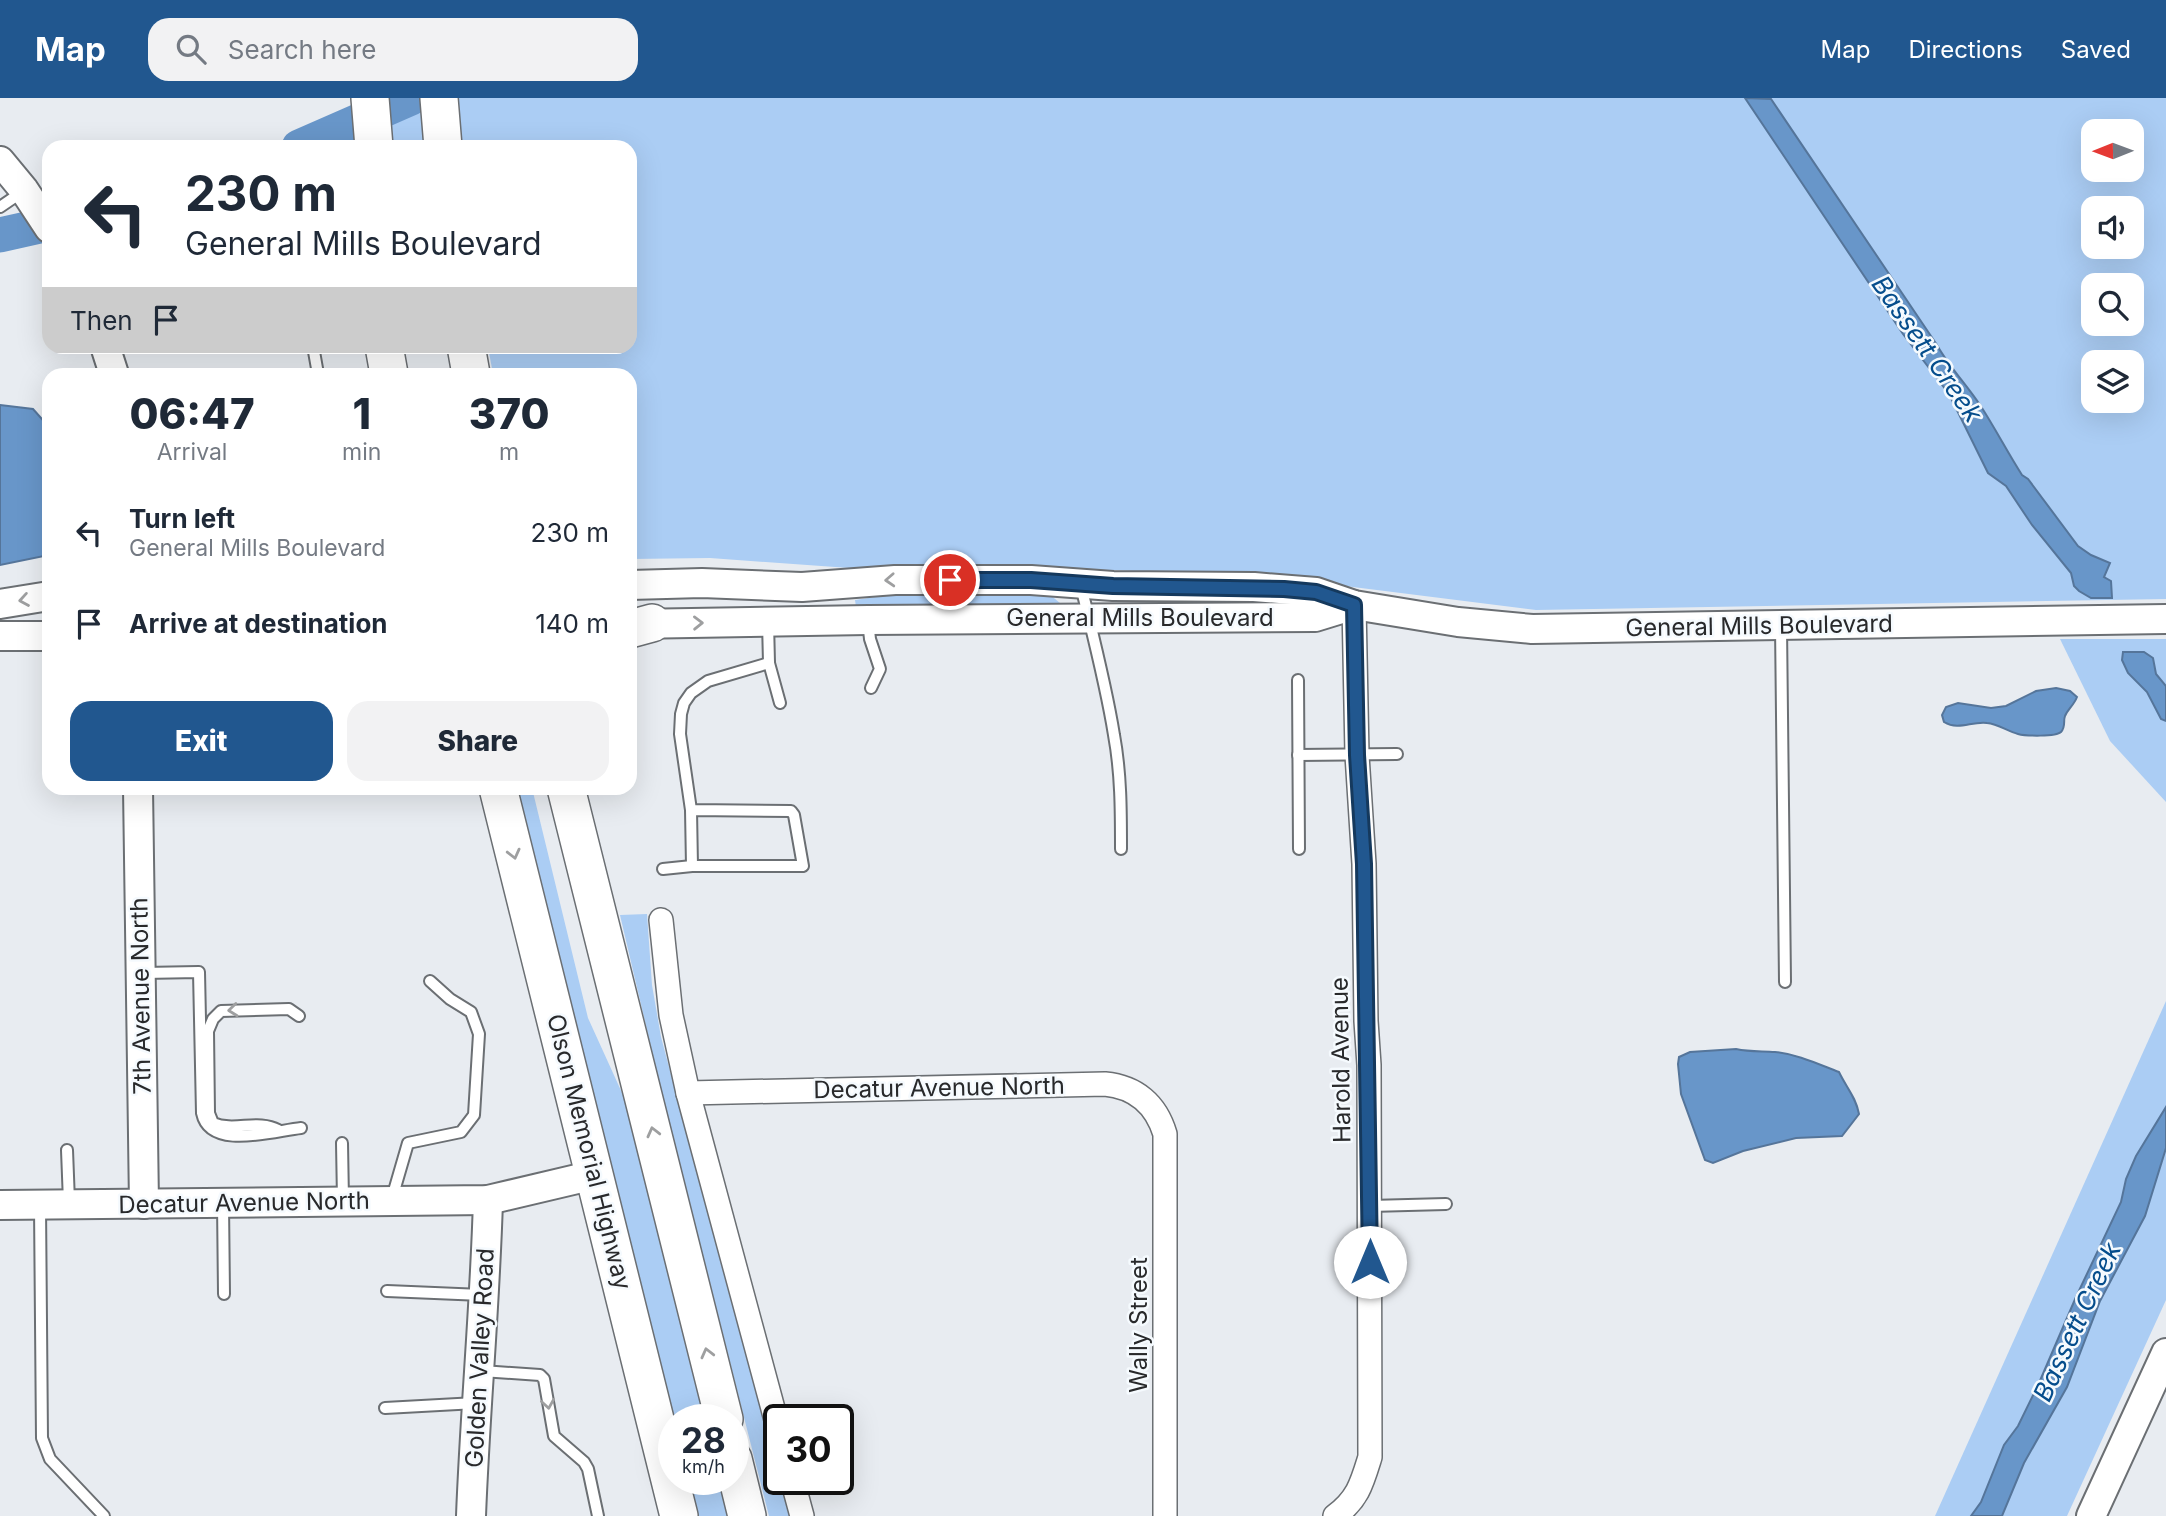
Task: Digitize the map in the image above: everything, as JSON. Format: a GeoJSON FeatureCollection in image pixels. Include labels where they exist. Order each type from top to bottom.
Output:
{"type":"FeatureCollection","features":[{"type":"Feature","properties":{"kind":"highway"},"geometry":{"type":"LineString","coordinates":[[439,99],[442,140]]}},
{"type":"Feature","properties":{"kind":"highway","name":"Olson Memorial Highway"},"geometry":{"type":"LineString","coordinates":[[500,795],[679,1516]]}},
{"type":"Feature","properties":{"kind":"highway"},"geometry":{"type":"LineString","coordinates":[[568,795],[720,1404]]}},
{"type":"Feature","properties":{"kind":"highway"},"geometry":{"type":"LineString","coordinates":[[585,795],[604,870],[609,957]]}},
{"type":"Feature","properties":{"kind":"highway"},"geometry":{"type":"LineString","coordinates":[[742,1495],[747,1516]]}},
{"type":"Feature","properties":{"kind":"street"},"geometry":{"type":"LineString","coordinates":[[0,161],[42,217]]}},
{"type":"Feature","properties":{"kind":"street","name":"General Mills Boulevard"},"geometry":{"type":"LineString","coordinates":[[637,585],[702,583],[802,587],[895,580],[1031,580],[1113,586],[1284,589],[1316,592],[1354,605],[1458,622],[1532,629],[2166,619]]}},
{"type":"Feature","properties":{"kind":"street"},"geometry":{"type":"LineString","coordinates":[[0,604],[42,597]]}},
{"type":"Feature","properties":{"kind":"street","name":"General Mills Boulevard"},"geometry":{"type":"LineString","coordinates":[[637,626],[868,620],[1315,617],[1354,605]]}},
{"type":"Feature","properties":{"kind":"street","name":"Harold Avenue"},"geometry":{"type":"LineString","coordinates":[[1340,1513],[1359,1490],[1370,1457],[1370,1206],[1364,864],[1357,755],[1354,605]]}},
{"type":"Feature","properties":{"kind":"street"},"geometry":{"type":"LineString","coordinates":[[0,636],[42,636]]}},
{"type":"Feature","properties":{"kind":"street","name":"7th Avenue North"},"geometry":{"type":"LineString","coordinates":[[138,795],[144,1204]]}},
{"type":"Feature","properties":{"kind":"street"},"geometry":{"type":"LineString","coordinates":[[660,920],[671,1015],[688,1093],[772,1404]]}},
{"type":"Feature","properties":{"kind":"street","name":"Decatur Avenue North"},"geometry":{"type":"LineString","coordinates":[[688,1093],[1105,1084],[1131,1090],[1148,1101],[1155,1109],[1165,1134]]}},
{"type":"Feature","properties":{"kind":"street","name":"Wally Street"},"geometry":{"type":"LineString","coordinates":[[1165,1134],[1165,1516]]}},
{"type":"Feature","properties":{"kind":"street","name":"Decatur Avenue North"},"geometry":{"type":"LineString","coordinates":[[0,1205],[488,1200],[594,1175]]}},
{"type":"Feature","properties":{"kind":"street","name":"Golden Valley Road"},"geometry":{"type":"LineString","coordinates":[[471,1516],[476,1403],[485,1295],[488,1200]]}},
{"type":"Feature","properties":{"kind":"street"},"geometry":{"type":"LineString","coordinates":[[2091,1516],[2166,1353]]}},
{"type":"Feature","properties":{"kind":"street"},"geometry":{"type":"LineString","coordinates":[[796,1495],[802,1516]]}},
{"type":"Feature","properties":{"kind":"lane"},"geometry":{"type":"LineString","coordinates":[[0,207],[25,191]]}},
{"type":"Feature","properties":{"kind":"lane"},"geometry":{"type":"LineString","coordinates":[[1080,584],[1115,738],[1121,794],[1121,849]]}},
{"type":"Feature","properties":{"kind":"lane"},"geometry":{"type":"LineString","coordinates":[[868,620],[870,639],[880,669],[871,688]]}},
{"type":"Feature","properties":{"kind":"lane"},"geometry":{"type":"LineString","coordinates":[[768,622],[769,663],[780,703]]}},
{"type":"Feature","properties":{"kind":"lane"},"geometry":{"type":"LineString","coordinates":[[1781,626],[1785,982]]}},
{"type":"Feature","properties":{"kind":"lane"},"geometry":{"type":"LineString","coordinates":[[691,866],[691,810],[680,734],[684,703],[699,686],[708,681],[769,663]]}},
{"type":"Feature","properties":{"kind":"lane"},"geometry":{"type":"LineString","coordinates":[[1298,680],[1298,849]]}},
{"type":"Feature","properties":{"kind":"lane"},"geometry":{"type":"LineString","coordinates":[[1298,755],[1398,754]]}},
{"type":"Feature","properties":{"kind":"lane"},"geometry":{"type":"LineString","coordinates":[[663,869],[691,866],[803,866],[792,811],[691,810]]}},
{"type":"Feature","properties":{"kind":"lane"},"geometry":{"type":"LineString","coordinates":[[140,973],[199,972],[204,1123],[219,1135],[269,1134],[278,1130],[300,1128]]}},
{"type":"Feature","properties":{"kind":"lane"},"geometry":{"type":"LineString","coordinates":[[391,1201],[408,1143],[461,1132],[474,1115],[479,1034],[471,1013],[430,981]]}},
{"type":"Feature","properties":{"kind":"lane"},"geometry":{"type":"LineString","coordinates":[[278,1130],[269,1125],[223,1127],[213,1123],[209,1113],[208,1031],[212,1019],[221,1011],[289,1009],[299,1016]]}},
{"type":"Feature","properties":{"kind":"lane"},"geometry":{"type":"LineString","coordinates":[[342,1143],[343,1202]]}},
{"type":"Feature","properties":{"kind":"lane"},"geometry":{"type":"LineString","coordinates":[[68,1150],[69,1205]]}},
{"type":"Feature","properties":{"kind":"lane"},"geometry":{"type":"LineString","coordinates":[[223,1203],[224,1294]]}},
{"type":"Feature","properties":{"kind":"lane"},"geometry":{"type":"LineString","coordinates":[[1370,1206],[1446,1204]]}},
{"type":"Feature","properties":{"kind":"lane"},"geometry":{"type":"LineString","coordinates":[[40,1205],[42,1438],[50,1459],[104,1516]]}},
{"type":"Feature","properties":{"kind":"lane"},"geometry":{"type":"LineString","coordinates":[[387,1291],[485,1295]]}},
{"type":"Feature","properties":{"kind":"lane"},"geometry":{"type":"LineString","coordinates":[[479,1371],[540,1375],[544,1379],[554,1436],[584,1462],[588,1469],[598,1516]]}},
{"type":"Feature","properties":{"kind":"lane"},"geometry":{"type":"LineString","coordinates":[[385,1408],[476,1403]]}},
{"type":"Feature","properties":{"kind":"shaded area"},"geometry":{"type":"Polygon","coordinates":[[[457,98],[2166,98],[2166,599],[1536,610],[1260,578],[1114,570],[863,569],[710,558],[637,559],[637,368],[492,368],[489,354],[637,354],[637,140],[460,140],[457,98]]]}},
{"type":"Feature","properties":{"kind":"shaded area"},"geometry":{"type":"Polygon","coordinates":[[[422,101],[425,140],[390,140],[388,117],[422,101]]]}},
{"type":"Feature","properties":{"kind":"shaded area"},"geometry":{"type":"Polygon","coordinates":[[[1019,591],[1049,594],[1060,603],[856,607],[855,600],[901,593],[1019,591]]]}},
{"type":"Feature","properties":{"kind":"shaded area"},"geometry":{"type":"Polygon","coordinates":[[[2060,639],[2166,639],[2166,802],[2110,741],[2060,639]]]}},
{"type":"Feature","properties":{"kind":"shaded area"},"geometry":{"type":"Polygon","coordinates":[[[515,795],[534,795],[588,1018],[628,1106],[704,1404],[670,1404],[515,795]]]}},
{"type":"Feature","properties":{"kind":"shaded area"},"geometry":{"type":"Polygon","coordinates":[[[647,914],[652,985],[661,1037],[763,1419],[763,1492],[749,1437],[749,1404],[741,1404],[620,915],[647,914]]]}},
{"type":"Feature","properties":{"kind":"shaded area"},"geometry":{"type":"Polygon","coordinates":[[[2166,1001],[2166,1300],[2067,1516],[1935,1516],[2166,1001]]]}},
{"type":"Feature","properties":{"kind":"shaded area"},"geometry":{"type":"Polygon","coordinates":[[[689,1495],[726,1495],[731,1516],[694,1516],[689,1495]]]}},
{"type":"Feature","properties":{"kind":"shaded area"},"geometry":{"type":"Polygon","coordinates":[[[764,1495],[783,1495],[789,1516],[769,1516],[764,1495]]]}},
{"type":"Feature","properties":{"kind":"water"},"geometry":{"type":"Polygon","coordinates":[[[1745,98],[1771,99],[1947,361],[1982,408],[2022,475],[2028,479],[2078,546],[2110,563],[2104,577],[2111,581],[2112,598],[2091,598],[2074,586],[2071,573],[2032,525],[2006,486],[1988,473],[1949,394],[1903,334],[1745,98]]]}},
{"type":"Feature","properties":{"kind":"water"},"geometry":{"type":"Polygon","coordinates":[[[0,405],[33,409],[42,419],[42,556],[0,565],[0,405]]]}},
{"type":"Feature","properties":{"kind":"water"},"geometry":{"type":"Polygon","coordinates":[[[2123,652],[2144,652],[2153,658],[2156,674],[2166,686],[2166,721],[2161,719],[2147,692],[2128,673],[2122,660],[2123,652]]]}},
{"type":"Feature","properties":{"kind":"water"},"geometry":{"type":"Polygon","coordinates":[[[2056,688],[2070,691],[2077,697],[2065,716],[2063,730],[2058,734],[2022,735],[1987,723],[1955,726],[1944,722],[1942,715],[1946,707],[1958,703],[1991,708],[2006,706],[2036,691],[2056,688]]]}},
{"type":"Feature","properties":{"kind":"water"},"geometry":{"type":"Polygon","coordinates":[[[1736,1049],[1791,1055],[1839,1072],[1859,1114],[1842,1136],[1796,1138],[1743,1151],[1713,1163],[1705,1160],[1681,1094],[1679,1057],[1690,1052],[1736,1049]]]}},
{"type":"Feature","properties":{"kind":"water"},"geometry":{"type":"Polygon","coordinates":[[[2166,1107],[2166,1148],[2145,1216],[2100,1301],[2067,1387],[2024,1463],[2002,1516],[1971,1516],[1981,1502],[2004,1445],[2018,1426],[2039,1383],[2121,1202],[2126,1179],[2136,1156],[2166,1107]]]}},
{"type":"Feature","properties":{"kind":"waterway","name":"Bassett Creek"},"geometry":{"type":"LineString","coordinates":[[315,140],[411,98]]}},
{"type":"Feature","properties":{"kind":"waterway","name":"Bassett Creek"},"geometry":{"type":"LineString","coordinates":[[0,235],[42,226]]}},
{"type":"Feature","properties":{"kind":"route"},"geometry":{"type":"LineString","coordinates":[[950,580],[1031,580],[1113,586],[1254,587],[1316,592],[1354,605],[1369,1065],[1370,1262]]}}]}
